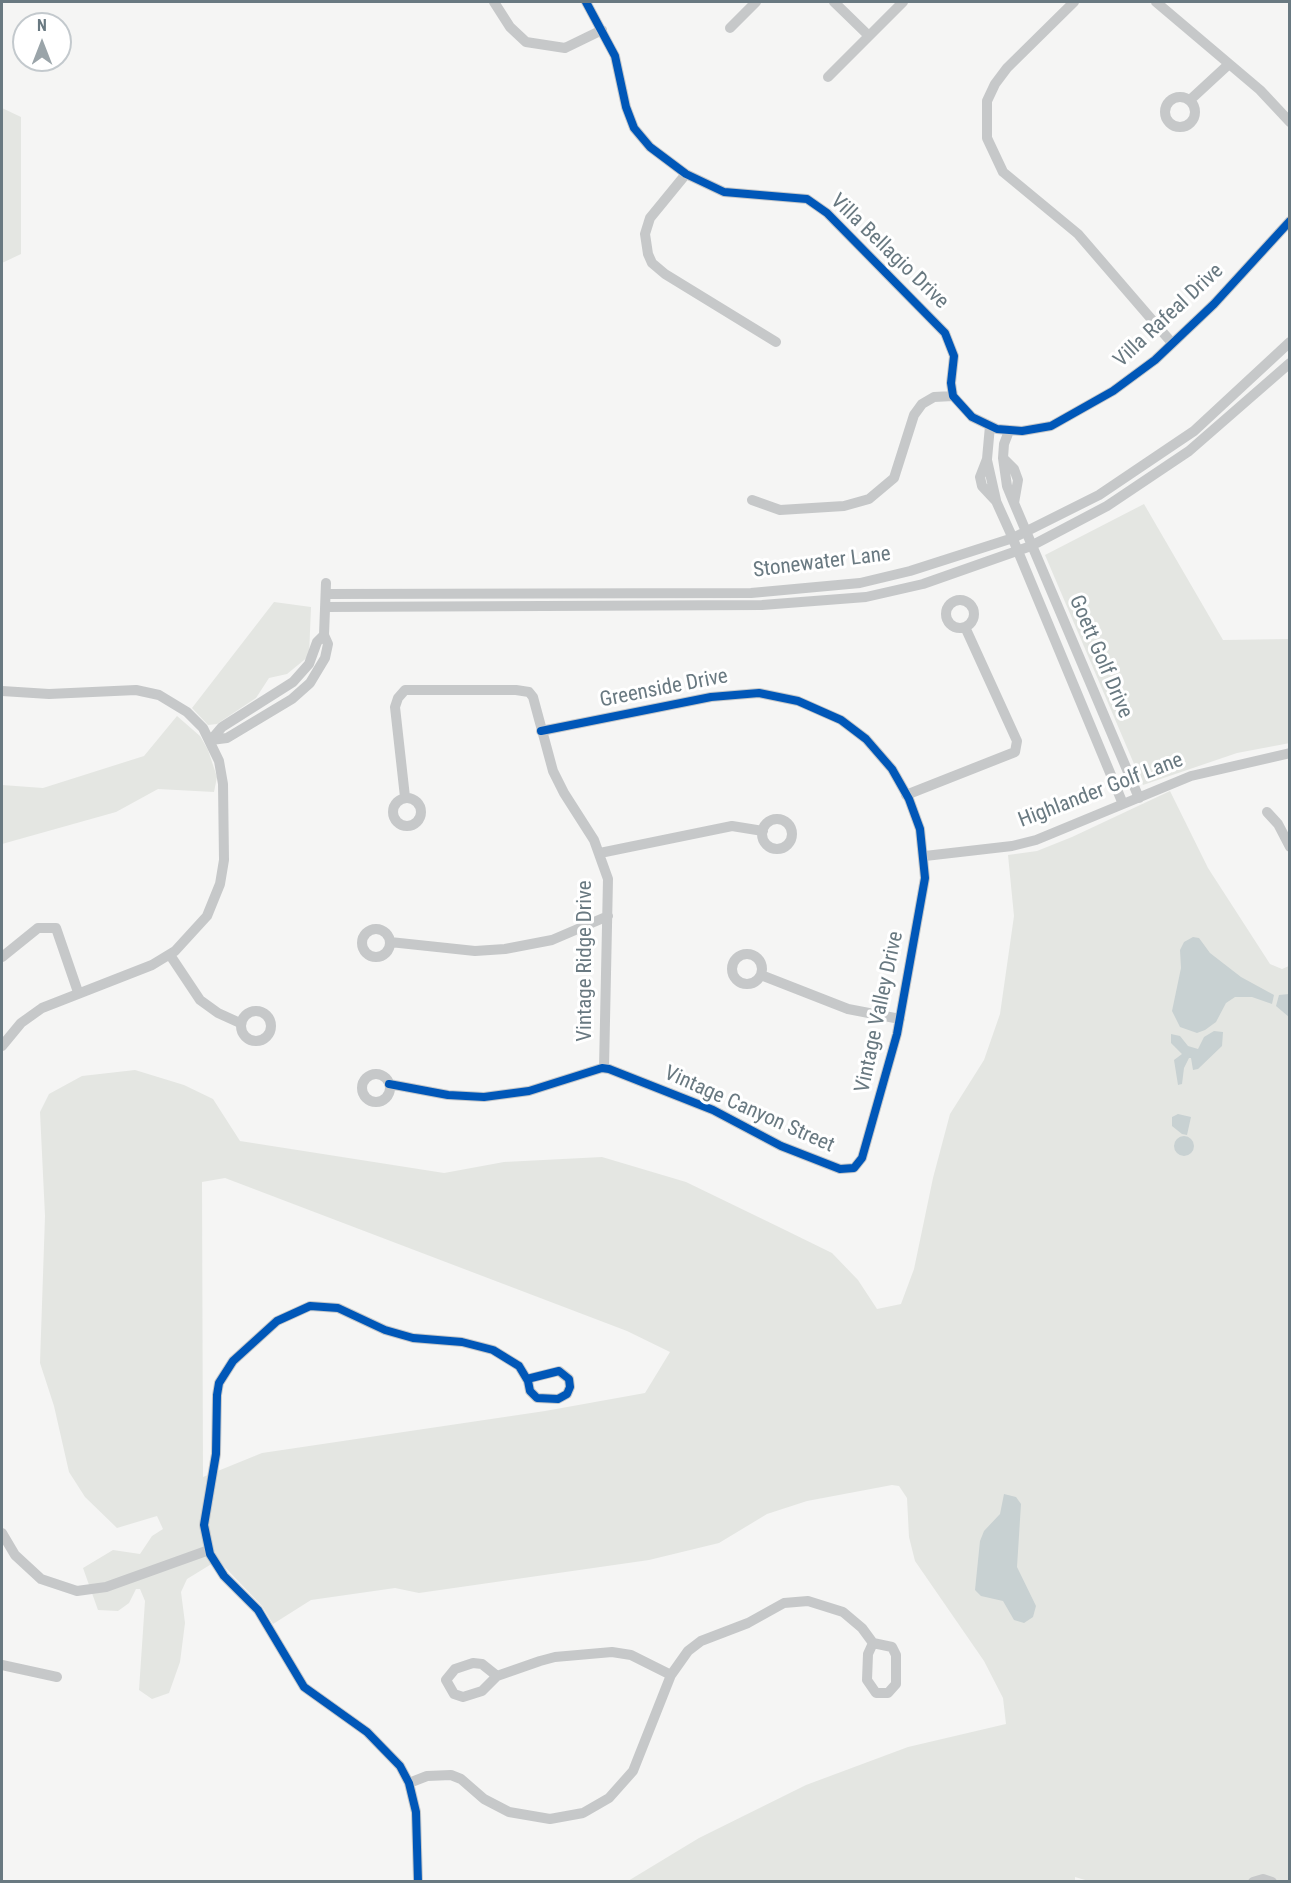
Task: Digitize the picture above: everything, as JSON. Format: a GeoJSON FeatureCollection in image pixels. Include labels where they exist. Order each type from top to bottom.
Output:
{"type":"FeatureCollection","features":[{"type":"Feature","properties":{"kind":"street"},"geometry":{"type":"LineString","coordinates":[[494,2],[510,27],[526,42],[565,48],[602,30]]}},
{"type":"Feature","properties":{"kind":"street","name":"Villa Bellagio Drive"},"geometry":{"type":"LineString","coordinates":[[586,2],[615,56],[626,107],[634,128],[650,147],[686,174],[724,192],[807,199],[827,213],[945,333],[954,356],[951,383],[953,396]]}},
{"type":"Feature","properties":{"kind":"street"},"geometry":{"type":"LineString","coordinates":[[730,28],[756,2]]}},
{"type":"Feature","properties":{"kind":"street"},"geometry":{"type":"LineString","coordinates":[[834,2],[869,36]]}},
{"type":"Feature","properties":{"kind":"street"},"geometry":{"type":"LineString","coordinates":[[828,77],[903,2]]}},
{"type":"Feature","properties":{"kind":"street"},"geometry":{"type":"LineString","coordinates":[[1074,2],[1000,76],[987,101],[986,129],[990,148],[1003,172],[1078,234],[1172,344]]}},
{"type":"Feature","properties":{"kind":"street"},"geometry":{"type":"LineString","coordinates":[[1156,2],[1260,90],[1290,122]]}},
{"type":"Feature","properties":{"kind":"street"},"geometry":{"type":"LineString","coordinates":[[1190,100],[1229,64]]}},
{"type":"Feature","properties":{"kind":"street"},"geometry":{"type":"LineString","coordinates":[[686,174],[650,218],[645,234],[652,263],[665,274],[776,342]]}},
{"type":"Feature","properties":{"kind":"street","name":"Villa Rafeal Drive"},"geometry":{"type":"LineString","coordinates":[[990,426],[1009,431],[1038,429],[1072,416],[1113,391],[1172,344],[1214,304],[1290,221]]}},
{"type":"Feature","properties":{"kind":"street","name":"Stonewater Lane"},"geometry":{"type":"LineString","coordinates":[[1290,342],[1227,403],[1180,442],[1100,495],[1013,538],[910,571],[860,583],[739,593],[326,588],[325,607],[752,605],[874,596],[923,584],[1031,546],[1082,521],[1161,472],[1222,424],[1290,363]]}},
{"type":"Feature","properties":{"kind":"street"},"geometry":{"type":"LineString","coordinates":[[752,500],[780,510],[844,506],[869,500],[894,478],[914,415],[922,404],[934,397],[953,396],[972,417],[990,426]]}},
{"type":"Feature","properties":{"kind":"street","name":"Goett Golf Drive"},"geometry":{"type":"LineString","coordinates":[[990,426],[987,459],[996,501],[1123,804]]}},
{"type":"Feature","properties":{"kind":"street","name":"Goett Golf Drive"},"geometry":{"type":"LineString","coordinates":[[1009,431],[1004,444],[1003,458],[1007,486],[1139,798]]}},
{"type":"Feature","properties":{"kind":"street"},"geometry":{"type":"LineString","coordinates":[[211,740],[222,727],[293,682],[309,664],[317,642],[324,635],[325,607]]}},
{"type":"Feature","properties":{"kind":"street"},"geometry":{"type":"LineString","coordinates":[[906,795],[995,758],[1011,755],[1017,746],[966,627]]}},
{"type":"Feature","properties":{"kind":"street"},"geometry":{"type":"LineString","coordinates":[[2,691],[36,694],[114,689],[147,692],[159,695],[187,712],[211,740],[219,761],[223,784],[224,860],[220,884],[202,924],[170,955],[152,965],[78,992],[32,1014],[2,1046]]}},
{"type":"Feature","properties":{"kind":"street","name":"Vintage Ridge Drive"},"geometry":{"type":"LineString","coordinates":[[405,797],[395,714],[398,698],[411,689],[507,689],[529,693],[536,701],[549,758],[561,788],[587,827],[600,853],[608,879],[604,1068]]}},
{"type":"Feature","properties":{"kind":"street","name":"Greenside Drive"},"geometry":{"type":"LineString","coordinates":[[542,731],[728,694],[759,693],[785,697],[826,712],[853,728],[885,760],[906,795],[920,829],[925,855]]}},
{"type":"Feature","properties":{"kind":"street","name":"Highlander Golf Lane"},"geometry":{"type":"LineString","coordinates":[[925,855],[1012,846],[1036,840],[1208,771],[1290,753]]}},
{"type":"Feature","properties":{"kind":"street"},"geometry":{"type":"LineString","coordinates":[[1267,812],[1278,824],[1290,847]]}},
{"type":"Feature","properties":{"kind":"street"},"geometry":{"type":"LineString","coordinates":[[600,853],[732,826],[763,831]]}},
{"type":"Feature","properties":{"kind":"street","name":"Vintage Valley Drive"},"geometry":{"type":"LineString","coordinates":[[850,1169],[859,1164],[862,1158],[889,1068],[922,903],[925,855]]}},
{"type":"Feature","properties":{"kind":"street"},"geometry":{"type":"LineString","coordinates":[[390,942],[475,951],[505,949],[552,940],[608,916]]}},
{"type":"Feature","properties":{"kind":"street"},"geometry":{"type":"LineString","coordinates":[[2,957],[38,928],[56,928],[78,992]]}},
{"type":"Feature","properties":{"kind":"street"},"geometry":{"type":"LineString","coordinates":[[170,955],[200,1000],[218,1013],[240,1023]]}},
{"type":"Feature","properties":{"kind":"street"},"geometry":{"type":"LineString","coordinates":[[761,975],[848,1009],[900,1019]]}},
{"type":"Feature","properties":{"kind":"street"},"geometry":{"type":"LineString","coordinates":[[389,1084],[448,1095],[492,1096],[545,1088],[604,1068]]}},
{"type":"Feature","properties":{"kind":"street","name":"Vintage Canyon Street"},"geometry":{"type":"LineString","coordinates":[[604,1068],[713,1110],[781,1146],[840,1169],[850,1169]]}},
{"type":"Feature","properties":{"kind":"street"},"geometry":{"type":"LineString","coordinates":[[418,1881],[418,1827],[409,1783],[400,1766],[381,1743],[304,1687],[258,1610],[224,1576],[208,1550],[204,1525],[217,1444],[217,1395],[225,1372],[232,1361],[277,1321],[310,1306],[338,1308],[385,1330],[413,1338],[483,1346],[509,1358],[527,1378]]}},
{"type":"Feature","properties":{"kind":"street"},"geometry":{"type":"LineString","coordinates":[[2,1533],[15,1555],[41,1579],[77,1590],[106,1587],[208,1550]]}},
{"type":"Feature","properties":{"kind":"street"},"geometry":{"type":"LineString","coordinates":[[409,1783],[427,1776],[451,1775],[461,1779],[484,1799],[509,1812],[550,1819],[583,1813],[609,1798],[633,1771],[671,1675],[688,1651],[701,1641],[748,1623],[773,1608],[797,1601],[821,1603],[843,1612],[862,1628],[873,1643],[892,1647],[896,1655],[896,1684],[888,1693],[876,1693],[867,1680],[868,1654],[873,1643]]}},
{"type":"Feature","properties":{"kind":"street"},"geometry":{"type":"LineString","coordinates":[[497,1676],[555,1657],[612,1652],[631,1655],[671,1675]]}},
{"type":"Feature","properties":{"kind":"street"},"geometry":{"type":"LineString","coordinates":[[2,1665],[57,1677]]}},
{"type":"Feature","properties":{"kind":"street"},"geometry":{"type":"LineString","coordinates":[[1253,1881],[1263,1879],[1272,1881]]}},
{"type":"Feature","properties":{"kind":"shaded area"},"geometry":{"type":"Polygon","coordinates":[[[2,108],[21,117],[21,254],[2,263],[2,108]]]}},
{"type":"Feature","properties":{"kind":"shaded area"},"geometry":{"type":"Polygon","coordinates":[[[1144,504],[1223,640],[1289,639],[1290,743],[1237,753],[1143,785],[1045,555],[1144,504]]]}},
{"type":"Feature","properties":{"kind":"shaded area"},"geometry":{"type":"Polygon","coordinates":[[[274,602],[311,607],[309,656],[287,674],[269,678],[256,698],[217,724],[208,725],[192,708],[274,602]]]}},
{"type":"Feature","properties":{"kind":"shaded area"},"geometry":{"type":"Polygon","coordinates":[[[177,716],[200,736],[208,750],[217,777],[214,792],[158,789],[116,812],[2,844],[2,785],[43,788],[144,756],[177,716]]]}},
{"type":"Feature","properties":{"kind":"shaded area"},"geometry":{"type":"Polygon","coordinates":[[[1170,791],[1208,868],[1270,964],[1282,969],[1289,966],[1289,1881],[1092,1882],[1075,1877],[1075,1882],[628,1881],[699,1838],[806,1785],[908,1747],[1006,1724],[1003,1698],[984,1661],[915,1561],[909,1537],[907,1498],[899,1486],[892,1485],[807,1501],[767,1514],[719,1543],[649,1560],[419,1593],[395,1588],[311,1600],[273,1624],[262,1606],[218,1560],[187,1579],[181,1592],[185,1623],[180,1662],[169,1693],[152,1699],[139,1690],[145,1601],[140,1589],[136,1589],[129,1603],[118,1611],[98,1610],[83,1568],[113,1550],[140,1554],[152,1536],[163,1529],[157,1516],[117,1528],[85,1497],[69,1472],[54,1406],[40,1363],[45,1216],[40,1112],[49,1094],[82,1076],[135,1070],[184,1085],[213,1099],[240,1141],[444,1173],[504,1162],[602,1157],[686,1182],[832,1253],[858,1280],[877,1309],[901,1304],[914,1269],[933,1178],[950,1114],[984,1060],[1000,1014],[1014,916],[1008,855],[1037,851],[1170,791]],[[225,1178],[202,1182],[203,1477],[262,1453],[545,1411],[645,1393],[670,1352],[627,1331],[225,1178]]]}},
{"type":"Feature","properties":{"kind":"shaded area"},"geometry":{"type":"Polygon","coordinates":[[[1193,937],[1199,938],[1210,953],[1241,977],[1274,995],[1272,1004],[1252,997],[1235,997],[1226,1003],[1216,1022],[1205,1030],[1197,1033],[1180,1027],[1172,1011],[1181,968],[1180,950],[1184,942],[1193,937]]]}},
{"type":"Feature","properties":{"kind":"shaded area"},"geometry":{"type":"Polygon","coordinates":[[[1290,994],[1289,1017],[1276,1006],[1279,995],[1290,994]]]}},
{"type":"Feature","properties":{"kind":"shaded area"},"geometry":{"type":"Polygon","coordinates":[[[1214,1031],[1223,1032],[1222,1046],[1198,1069],[1193,1070],[1191,1058],[1189,1058],[1184,1068],[1182,1084],[1178,1085],[1174,1060],[1182,1054],[1171,1043],[1171,1034],[1180,1036],[1188,1046],[1198,1049],[1204,1037],[1214,1031]]]}},
{"type":"Feature","properties":{"kind":"shaded area"},"geometry":{"type":"Polygon","coordinates":[[[1178,1114],[1191,1117],[1187,1135],[1172,1126],[1172,1117],[1178,1114]]]}},
{"type":"Feature","properties":{"kind":"shaded area"},"geometry":{"type":"Polygon","coordinates":[[[1184,1136],[1191,1139],[1194,1146],[1191,1153],[1184,1156],[1177,1153],[1174,1146],[1177,1139],[1184,1136]]]}},
{"type":"Feature","properties":{"kind":"shaded area"},"geometry":{"type":"Polygon","coordinates":[[[1004,1494],[1016,1497],[1021,1504],[1017,1567],[1036,1606],[1033,1617],[1024,1623],[1014,1620],[1003,1601],[981,1596],[975,1590],[980,1541],[984,1531],[1000,1514],[1004,1494]]]}},
{"type":"Feature","properties":{"kind":"cycle path"},"geometry":{"type":"LineString","coordinates":[[586,2],[615,56],[626,107],[634,128],[650,147],[686,174],[724,192],[807,199],[827,213],[945,333],[954,356],[951,383],[953,396],[972,417],[997,429],[1022,431],[1051,426],[1113,391],[1155,360],[1214,304],[1290,221]]}},
{"type":"Feature","properties":{"kind":"cycle path"},"geometry":{"type":"LineString","coordinates":[[389,1084],[448,1095],[484,1097],[529,1091],[602,1068],[609,1069],[713,1110],[781,1146],[840,1169],[854,1168],[862,1158],[897,1034],[925,878],[920,829],[909,799],[892,769],[866,739],[841,720],[798,701],[759,693],[711,697],[541,731]]}},
{"type":"Feature","properties":{"kind":"cycle path"},"geometry":{"type":"LineString","coordinates":[[418,1882],[416,1812],[409,1783],[400,1766],[367,1732],[304,1687],[258,1610],[224,1576],[210,1554],[204,1525],[216,1454],[219,1383],[233,1361],[277,1321],[310,1306],[338,1308],[385,1330],[413,1338],[462,1342],[493,1350],[519,1366],[528,1381],[530,1391],[537,1398],[558,1399],[567,1394],[570,1387],[569,1379],[559,1371],[527,1379]]}}]}
